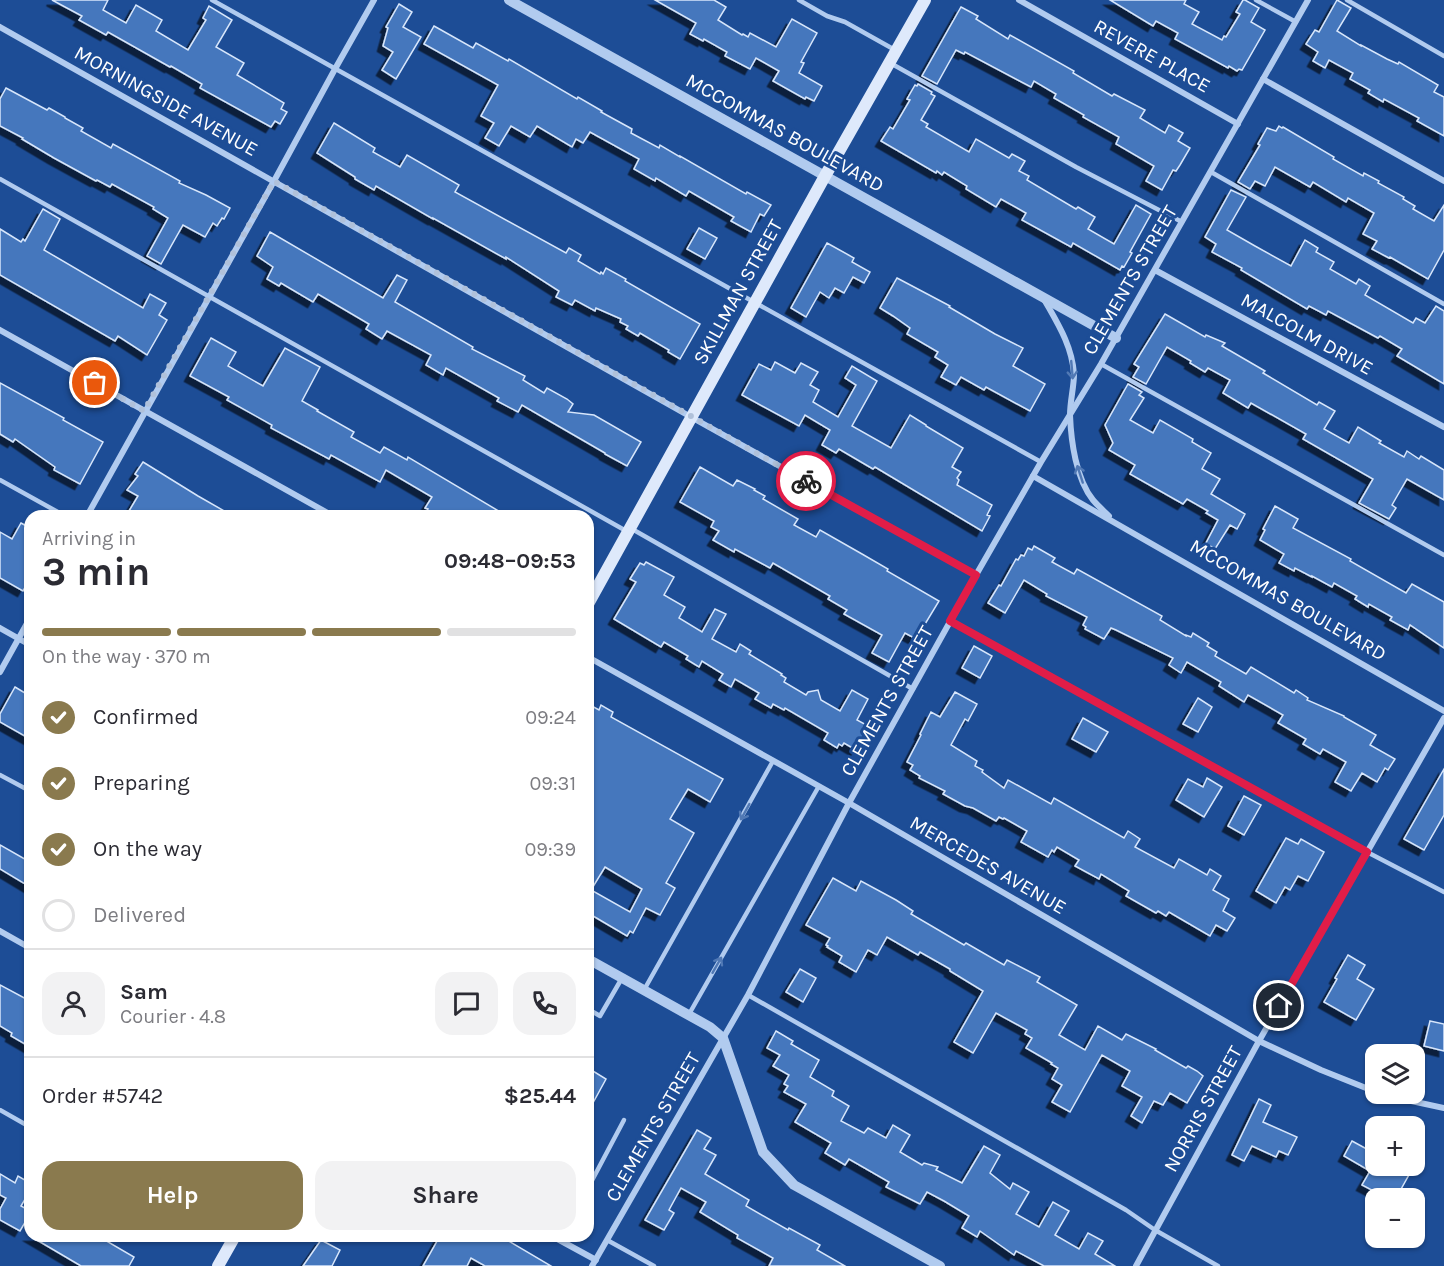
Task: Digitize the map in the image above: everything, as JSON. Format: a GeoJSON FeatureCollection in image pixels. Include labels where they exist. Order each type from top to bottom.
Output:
{"type":"FeatureCollection","features":[{"type":"Feature","properties":{"kind":"main road","name":"SKILLMAN STREET"},"geometry":{"type":"LineString","coordinates":[[594,593],[925,0]]}},
{"type":"Feature","properties":{"kind":"main road"},"geometry":{"type":"LineString","coordinates":[[218,1266],[227,1242]]}},
{"type":"Feature","properties":{"kind":"street"},"geometry":{"type":"LineString","coordinates":[[90,510],[374,0]]}},
{"type":"Feature","properties":{"kind":"street","name":"MCCOMMAS BOULEVARD"},"geometry":{"type":"LineString","coordinates":[[509,0],[1116,338]]}},
{"type":"Feature","properties":{"kind":"street","name":"REVERE PLACE"},"geometry":{"type":"LineString","coordinates":[[1019,0],[1238,124]]}},
{"type":"Feature","properties":{"kind":"street","name":"CLEMENTS STREET"},"geometry":{"type":"LineString","coordinates":[[594,1263],[748,995],[849,803],[976,575],[1101,364],[1308,0]]}},
{"type":"Feature","properties":{"kind":"street","name":"MORNINGSIDE AVENUE"},"geometry":{"type":"LineString","coordinates":[[0,27],[976,575]]}},
{"type":"Feature","properties":{"kind":"street"},"geometry":{"type":"LineString","coordinates":[[1263,80],[1444,181]]}},
{"type":"Feature","properties":{"kind":"street","name":"MALCOLM DRIVE"},"geometry":{"type":"LineString","coordinates":[[1155,270],[1444,428]]}},
{"type":"Feature","properties":{"kind":"street","name":"MCCOMMAS BOULEVARD"},"geometry":{"type":"LineString","coordinates":[[1043,297],[1061,328],[1070,350],[1074,372],[1070,415],[1080,478],[1091,498],[1113,521]]}},
{"type":"Feature","properties":{"kind":"street"},"geometry":{"type":"LineString","coordinates":[[0,330],[322,510]]}},
{"type":"Feature","properties":{"kind":"street","name":"MCCOMMAS BOULEVARD"},"geometry":{"type":"LineString","coordinates":[[1033,476],[1444,711]]}},
{"type":"Feature","properties":{"kind":"street"},"geometry":{"type":"LineString","coordinates":[[0,628],[24,641]]}},
{"type":"Feature","properties":{"kind":"street"},"geometry":{"type":"LineString","coordinates":[[0,672],[24,629]]}},
{"type":"Feature","properties":{"kind":"street","name":"MERCEDES AVENUE"},"geometry":{"type":"LineString","coordinates":[[594,660],[849,803],[1259,1041],[1365,1088]]}},
{"type":"Feature","properties":{"kind":"street","name":"NORRIS STREET"},"geometry":{"type":"LineString","coordinates":[[1136,1266],[1259,1041],[1444,718]]}},
{"type":"Feature","properties":{"kind":"street"},"geometry":{"type":"LineString","coordinates":[[0,931],[24,945]]}},
{"type":"Feature","properties":{"kind":"street"},"geometry":{"type":"LineString","coordinates":[[594,962],[710,1028],[723,1038],[762,1152],[794,1185],[940,1266]]}},
{"type":"Feature","properties":{"kind":"street","name":"MERCEDES AVENUE"},"geometry":{"type":"LineString","coordinates":[[1425,1104],[1444,1108]]}},
{"type":"Feature","properties":{"kind":"street"},"geometry":{"type":"LineString","coordinates":[[566,1242],[594,1263]]}},
{"type":"Feature","properties":{"kind":"lane"},"geometry":{"type":"LineString","coordinates":[[212,0],[1041,462]]}},
{"type":"Feature","properties":{"kind":"lane"},"geometry":{"type":"LineString","coordinates":[[799,0],[827,16],[845,22],[896,51]]}},
{"type":"Feature","properties":{"kind":"lane"},"geometry":{"type":"LineString","coordinates":[[1256,0],[1296,22]]}},
{"type":"Feature","properties":{"kind":"lane"},"geometry":{"type":"LineString","coordinates":[[1347,0],[1444,56]]}},
{"type":"Feature","properties":{"kind":"lane"},"geometry":{"type":"LineString","coordinates":[[889,63],[1182,222]]}},
{"type":"Feature","properties":{"kind":"lane"},"geometry":{"type":"LineString","coordinates":[[1210,172],[1444,304]]}},
{"type":"Feature","properties":{"kind":"lane"},"geometry":{"type":"LineString","coordinates":[[0,179],[593,510]]}},
{"type":"Feature","properties":{"kind":"lane"},"geometry":{"type":"LineString","coordinates":[[1101,364],[1444,555]]}},
{"type":"Feature","properties":{"kind":"lane"},"geometry":{"type":"LineString","coordinates":[[0,480],[54,510]]}},
{"type":"Feature","properties":{"kind":"lane"},"geometry":{"type":"LineString","coordinates":[[594,511],[913,689]]}},
{"type":"Feature","properties":{"kind":"lane"},"geometry":{"type":"LineString","coordinates":[[950,621],[1367,852],[1444,892]]}},
{"type":"Feature","properties":{"kind":"lane"},"geometry":{"type":"LineString","coordinates":[[644,990],[773,761]]}},
{"type":"Feature","properties":{"kind":"lane"},"geometry":{"type":"LineString","coordinates":[[0,774],[24,788]]}},
{"type":"Feature","properties":{"kind":"lane"},"geometry":{"type":"LineString","coordinates":[[688,1016],[819,786]]}},
{"type":"Feature","properties":{"kind":"lane"},"geometry":{"type":"LineString","coordinates":[[594,1012],[600,1016],[622,978]]}},
{"type":"Feature","properties":{"kind":"lane"},"geometry":{"type":"LineString","coordinates":[[748,995],[1126,1210],[1155,1230],[1218,1266]]}},
{"type":"Feature","properties":{"kind":"lane"},"geometry":{"type":"LineString","coordinates":[[0,1110],[24,1124]]}},
{"type":"Feature","properties":{"kind":"lane"},"geometry":{"type":"LineString","coordinates":[[594,1177],[624,1120]]}},
{"type":"Feature","properties":{"kind":"lane"},"geometry":{"type":"LineString","coordinates":[[607,1240],[654,1266]]}},
{"type":"Feature","properties":{"kind":"building"},"geometry":{"type":"Polygon","coordinates":[[[52,0],[108,0],[103,10],[126,23],[136,5],[162,20],[156,31],[188,50],[206,20],[203,18],[209,6],[232,20],[216,47],[244,63],[237,75],[284,103],[281,109],[287,112],[280,124],[275,121],[271,127],[200,88],[202,84],[171,66],[108,32],[106,35],[79,20],[82,16],[52,0]]]}},
{"type":"Feature","properties":{"kind":"building"},"geometry":{"type":"Polygon","coordinates":[[[655,0],[714,0],[726,7],[718,20],[742,35],[748,37],[750,33],[776,47],[792,19],[817,33],[801,62],[804,63],[799,73],[822,86],[814,101],[806,97],[805,99],[773,81],[779,71],[756,58],[750,69],[725,56],[727,52],[690,34],[696,23],[655,0]]]}},
{"type":"Feature","properties":{"kind":"building"},"geometry":{"type":"Polygon","coordinates":[[[1110,0],[1186,0],[1184,4],[1199,12],[1192,24],[1222,40],[1240,14],[1236,12],[1245,0],[1259,8],[1251,22],[1265,30],[1242,70],[1237,71],[1175,39],[1178,33],[1156,21],[1153,26],[1110,0]]]}},
{"type":"Feature","properties":{"kind":"building"},"geometry":{"type":"Polygon","coordinates":[[[1337,0],[1351,8],[1337,31],[1361,46],[1398,64],[1399,62],[1438,85],[1434,92],[1444,97],[1444,136],[1417,121],[1419,118],[1368,93],[1370,90],[1350,79],[1353,73],[1329,60],[1325,68],[1313,61],[1318,52],[1306,44],[1315,30],[1319,32],[1337,0]]]}},
{"type":"Feature","properties":{"kind":"building"},"geometry":{"type":"Polygon","coordinates":[[[399,4],[412,12],[403,27],[421,37],[396,79],[382,70],[393,52],[383,46],[388,28],[386,27],[399,4]]]}},
{"type":"Feature","properties":{"kind":"building"},"geometry":{"type":"Polygon","coordinates":[[[961,7],[978,16],[976,19],[1008,39],[1010,35],[1074,71],[1073,73],[1112,96],[1114,94],[1145,110],[1140,118],[1165,133],[1169,125],[1183,133],[1178,141],[1190,148],[1176,171],[1173,170],[1162,190],[1146,181],[1154,166],[1116,144],[1119,137],[1054,98],[1056,94],[1034,81],[1031,87],[965,52],[964,54],[956,50],[937,84],[922,76],[961,7]]]}},
{"type":"Feature","properties":{"kind":"building"},"geometry":{"type":"Polygon","coordinates":[[[434,26],[473,48],[476,43],[508,61],[509,59],[632,129],[631,133],[659,148],[660,145],[746,194],[747,192],[771,205],[764,216],[760,214],[751,232],[731,221],[734,217],[689,191],[686,196],[656,178],[655,181],[634,169],[639,159],[590,132],[583,143],[576,139],[572,147],[537,126],[530,137],[511,126],[499,146],[485,138],[494,123],[481,116],[498,85],[424,44],[434,26]]]}},
{"type":"Feature","properties":{"kind":"building"},"geometry":{"type":"Polygon","coordinates":[[[918,84],[935,96],[921,120],[928,124],[926,127],[969,152],[976,139],[1009,158],[1012,154],[1025,161],[1019,171],[1029,176],[1027,180],[1076,209],[1078,207],[1095,217],[1088,229],[1114,244],[1136,205],[1151,214],[1124,267],[1122,266],[1120,270],[1073,243],[1071,247],[1022,220],[1026,213],[1001,199],[996,207],[966,189],[967,186],[944,172],[942,175],[937,171],[936,173],[881,141],[890,127],[893,129],[910,100],[907,99],[915,85],[918,84]]]}},
{"type":"Feature","properties":{"kind":"building"},"geometry":{"type":"Polygon","coordinates":[[[6,88],[65,117],[83,128],[81,131],[111,148],[113,144],[180,181],[179,183],[230,208],[224,219],[222,218],[217,226],[213,223],[205,237],[183,225],[161,264],[147,256],[168,218],[153,209],[154,207],[112,184],[110,187],[96,181],[0,126],[0,99],[6,88]]]}},
{"type":"Feature","properties":{"kind":"building"},"geometry":{"type":"Polygon","coordinates":[[[334,123],[375,148],[373,152],[400,167],[407,155],[459,185],[455,192],[566,253],[569,248],[581,255],[578,261],[600,274],[601,272],[603,274],[606,268],[700,324],[680,359],[640,333],[638,336],[626,329],[628,326],[620,322],[621,319],[596,308],[595,311],[575,300],[572,305],[556,297],[559,291],[506,257],[506,259],[376,186],[374,190],[355,179],[317,153],[334,123]]]}},
{"type":"Feature","properties":{"kind":"building"},"geometry":{"type":"Polygon","coordinates":[[[1279,126],[1363,176],[1364,173],[1379,181],[1378,183],[1404,197],[1403,199],[1415,206],[1413,209],[1434,221],[1444,205],[1444,250],[1428,279],[1372,249],[1377,241],[1363,234],[1374,213],[1348,198],[1346,202],[1313,182],[1310,187],[1275,167],[1265,186],[1255,181],[1250,189],[1238,182],[1260,145],[1258,144],[1267,128],[1276,131],[1279,126]]]}},
{"type":"Feature","properties":{"kind":"building"},"geometry":{"type":"Polygon","coordinates":[[[1231,190],[1246,197],[1227,230],[1255,246],[1291,266],[1305,240],[1318,248],[1316,252],[1334,262],[1330,269],[1356,284],[1359,279],[1370,286],[1365,295],[1413,323],[1416,318],[1425,323],[1436,306],[1444,311],[1444,384],[1397,356],[1402,349],[1380,336],[1378,338],[1328,311],[1326,315],[1309,306],[1307,309],[1212,252],[1216,244],[1205,237],[1231,190]]]}},
{"type":"Feature","properties":{"kind":"building"},"geometry":{"type":"Polygon","coordinates":[[[43,209],[60,219],[44,250],[143,308],[150,294],[166,303],[159,315],[167,320],[147,355],[118,336],[115,341],[0,275],[0,229],[21,242],[23,239],[25,241],[43,209]]]}},
{"type":"Feature","properties":{"kind":"building"},"geometry":{"type":"Polygon","coordinates":[[[699,228],[717,238],[705,259],[687,249],[699,228]]]}},
{"type":"Feature","properties":{"kind":"building"},"geometry":{"type":"Polygon","coordinates":[[[270,232],[383,298],[397,275],[407,280],[395,302],[473,347],[472,349],[525,376],[523,380],[544,393],[547,388],[567,399],[573,404],[568,412],[594,415],[641,442],[627,466],[522,405],[518,412],[497,401],[499,398],[446,368],[443,375],[426,365],[431,355],[387,331],[382,339],[366,329],[369,324],[318,294],[313,302],[281,283],[279,286],[267,279],[273,267],[257,256],[270,232]]]}},
{"type":"Feature","properties":{"kind":"building"},"geometry":{"type":"Polygon","coordinates":[[[827,243],[854,258],[852,262],[870,272],[864,283],[853,277],[844,293],[835,288],[829,298],[820,292],[806,317],[791,308],[827,243]]]}},
{"type":"Feature","properties":{"kind":"building"},"geometry":{"type":"Polygon","coordinates":[[[897,278],[1023,348],[1013,366],[1045,384],[1030,411],[986,387],[984,390],[961,377],[956,385],[941,377],[948,365],[935,357],[938,352],[907,334],[910,328],[880,308],[897,278]]]}},
{"type":"Feature","properties":{"kind":"building"},"geometry":{"type":"Polygon","coordinates":[[[1165,314],[1205,337],[1206,335],[1225,343],[1222,346],[1265,371],[1263,373],[1317,405],[1319,402],[1335,411],[1324,429],[1349,443],[1358,427],[1381,441],[1379,443],[1404,457],[1407,451],[1419,459],[1421,456],[1444,470],[1444,500],[1407,479],[1392,505],[1396,508],[1389,519],[1359,503],[1373,479],[1303,439],[1306,434],[1251,403],[1248,408],[1223,393],[1230,380],[1208,368],[1205,372],[1167,347],[1146,384],[1133,377],[1139,367],[1134,364],[1165,314]]]}},
{"type":"Feature","properties":{"kind":"building"},"geometry":{"type":"Polygon","coordinates":[[[211,338],[236,352],[228,366],[263,386],[285,348],[320,367],[302,401],[354,432],[351,437],[380,453],[384,447],[407,460],[408,457],[497,510],[427,510],[425,508],[432,497],[386,470],[380,482],[331,455],[329,459],[271,428],[272,425],[227,400],[229,397],[190,376],[211,338]]]}},
{"type":"Feature","properties":{"kind":"building"},"geometry":{"type":"Polygon","coordinates":[[[775,362],[795,373],[801,363],[818,372],[810,385],[819,390],[813,402],[838,417],[856,385],[845,378],[852,366],[877,381],[852,426],[891,448],[910,415],[963,448],[952,467],[961,472],[957,478],[959,480],[957,485],[992,505],[987,515],[990,516],[982,531],[875,467],[873,469],[839,449],[836,453],[822,445],[830,430],[805,415],[799,426],[742,395],[759,364],[771,370],[775,362]]]}},
{"type":"Feature","properties":{"kind":"building"},"geometry":{"type":"Polygon","coordinates":[[[0,383],[103,442],[80,484],[54,470],[55,467],[15,439],[13,442],[0,434],[0,383]]]}},
{"type":"Feature","properties":{"kind":"building"},"geometry":{"type":"Polygon","coordinates":[[[1128,384],[1142,392],[1139,395],[1144,398],[1130,420],[1153,433],[1160,420],[1193,439],[1192,442],[1211,453],[1202,469],[1220,479],[1211,494],[1245,514],[1237,529],[1230,525],[1215,549],[1206,543],[1218,520],[1206,513],[1208,511],[1187,499],[1183,504],[1130,474],[1135,465],[1109,450],[1113,443],[1105,425],[1128,384]]]}},
{"type":"Feature","properties":{"kind":"building"},"geometry":{"type":"Polygon","coordinates":[[[143,462],[222,510],[130,510],[138,496],[127,490],[138,476],[135,474],[143,462]]]}},
{"type":"Feature","properties":{"kind":"building"},"geometry":{"type":"Polygon","coordinates":[[[700,467],[733,486],[737,480],[755,489],[765,496],[763,499],[798,519],[794,525],[816,537],[820,530],[939,601],[916,639],[905,633],[889,662],[872,653],[882,635],[844,614],[847,610],[828,599],[830,596],[773,563],[770,568],[713,540],[719,531],[711,527],[714,521],[680,502],[700,467]]]}},
{"type":"Feature","properties":{"kind":"building"},"geometry":{"type":"Polygon","coordinates":[[[1275,506],[1298,519],[1293,528],[1351,559],[1350,561],[1406,593],[1412,584],[1444,602],[1444,648],[1410,625],[1408,630],[1390,620],[1392,617],[1369,604],[1368,607],[1355,599],[1357,596],[1334,583],[1332,587],[1295,568],[1294,571],[1279,563],[1284,554],[1260,540],[1275,506]]]}},
{"type":"Feature","properties":{"kind":"building"},"geometry":{"type":"Polygon","coordinates":[[[21,523],[24,525],[23,591],[0,578],[0,532],[12,539],[21,523]]]}},
{"type":"Feature","properties":{"kind":"building"},"geometry":{"type":"Polygon","coordinates":[[[1034,546],[1055,558],[1052,562],[1074,574],[1077,569],[1162,616],[1160,620],[1186,636],[1191,637],[1193,633],[1209,643],[1207,646],[1217,652],[1215,656],[1246,674],[1251,667],[1294,693],[1296,690],[1308,698],[1307,700],[1344,716],[1376,735],[1370,745],[1395,759],[1388,770],[1385,768],[1377,782],[1362,773],[1351,791],[1335,782],[1346,762],[1323,749],[1320,754],[1303,744],[1306,739],[1278,723],[1283,715],[1248,695],[1244,702],[1219,686],[1221,682],[1187,662],[1181,673],[1169,665],[1173,658],[1111,628],[1104,639],[1085,629],[1083,625],[1087,617],[1046,596],[1047,594],[1024,580],[1005,613],[988,603],[999,585],[1001,586],[1016,559],[1018,560],[1021,555],[1024,556],[1028,548],[1032,550],[1034,546]]]}},
{"type":"Feature","properties":{"kind":"building"},"geometry":{"type":"Polygon","coordinates":[[[646,562],[674,577],[664,595],[685,607],[679,618],[702,632],[715,609],[726,614],[712,639],[736,652],[740,644],[751,651],[749,654],[782,674],[786,678],[784,682],[806,695],[808,692],[818,690],[821,700],[840,711],[852,690],[868,699],[857,720],[870,727],[856,750],[844,743],[842,746],[839,744],[837,748],[824,740],[828,733],[785,708],[784,710],[773,704],[771,708],[755,699],[759,693],[735,679],[731,687],[719,680],[723,674],[702,661],[699,667],[686,659],[688,656],[664,642],[661,647],[614,619],[636,582],[630,579],[640,563],[644,565],[646,562]]]}},
{"type":"Feature","properties":{"kind":"building"},"geometry":{"type":"Polygon","coordinates":[[[974,646],[992,656],[980,678],[962,668],[974,646]]]}},
{"type":"Feature","properties":{"kind":"building"},"geometry":{"type":"Polygon","coordinates":[[[15,687],[24,692],[24,736],[0,722],[0,714],[15,687]]]}},
{"type":"Feature","properties":{"kind":"building"},"geometry":{"type":"Polygon","coordinates":[[[955,692],[977,704],[968,721],[965,719],[951,745],[977,761],[975,766],[1004,788],[1008,780],[1051,804],[1054,798],[1124,838],[1128,831],[1140,839],[1135,847],[1174,868],[1179,859],[1207,875],[1210,869],[1221,876],[1213,890],[1229,899],[1223,911],[1235,918],[1227,931],[1216,925],[1210,936],[1169,912],[1166,916],[1158,911],[1156,913],[1126,896],[1129,891],[1101,874],[1099,879],[1075,866],[1079,860],[1057,847],[1048,857],[1021,842],[1027,831],[1004,818],[999,817],[996,821],[965,806],[943,794],[945,791],[919,778],[920,776],[910,770],[913,765],[907,762],[931,712],[940,717],[955,692]]]}},
{"type":"Feature","properties":{"kind":"building"},"geometry":{"type":"Polygon","coordinates":[[[1198,698],[1212,707],[1198,732],[1183,724],[1198,698]]]}},
{"type":"Feature","properties":{"kind":"building"},"geometry":{"type":"Polygon","coordinates":[[[601,705],[613,712],[611,717],[723,779],[710,802],[688,789],[670,819],[694,833],[666,883],[675,888],[660,915],[646,908],[633,933],[630,931],[627,936],[594,917],[594,892],[630,912],[642,889],[605,867],[594,885],[594,707],[599,710],[601,705]]]}},
{"type":"Feature","properties":{"kind":"building"},"geometry":{"type":"Polygon","coordinates":[[[1083,718],[1108,732],[1096,752],[1072,739],[1083,718]]]}},
{"type":"Feature","properties":{"kind":"building"},"geometry":{"type":"Polygon","coordinates":[[[1444,769],[1444,815],[1424,850],[1404,839],[1444,769]]]}},
{"type":"Feature","properties":{"kind":"building"},"geometry":{"type":"Polygon","coordinates":[[[1207,778],[1222,787],[1204,817],[1176,800],[1188,779],[1203,787],[1207,778]]]}},
{"type":"Feature","properties":{"kind":"building"},"geometry":{"type":"Polygon","coordinates":[[[1244,796],[1261,805],[1244,835],[1228,826],[1244,796]]]}},
{"type":"Feature","properties":{"kind":"building"},"geometry":{"type":"Polygon","coordinates":[[[1286,838],[1298,844],[1301,839],[1324,852],[1308,881],[1298,876],[1290,890],[1285,887],[1276,903],[1256,891],[1286,838]]]}},
{"type":"Feature","properties":{"kind":"building"},"geometry":{"type":"Polygon","coordinates":[[[0,845],[24,859],[24,883],[0,869],[0,845]]]}},
{"type":"Feature","properties":{"kind":"building"},"geometry":{"type":"Polygon","coordinates":[[[833,878],[856,891],[861,881],[896,900],[913,911],[911,914],[964,945],[966,943],[1004,965],[1007,960],[1040,977],[1037,982],[1077,1005],[1059,1035],[1085,1050],[1098,1026],[1122,1040],[1126,1034],[1203,1076],[1187,1103],[1170,1093],[1163,1105],[1154,1101],[1142,1123],[1131,1116],[1142,1097],[1122,1086],[1130,1071],[1102,1055],[1070,1112],[1052,1102],[1062,1085],[1052,1079],[1058,1068],[1026,1048],[1032,1038],[1025,1034],[1027,1030],[996,1013],[973,1053],[954,1042],[983,991],[950,969],[920,952],[918,955],[887,937],[877,955],[868,950],[856,972],[839,962],[842,956],[826,945],[830,938],[806,925],[833,878]]]}},
{"type":"Feature","properties":{"kind":"building"},"geometry":{"type":"Polygon","coordinates":[[[1348,955],[1365,965],[1357,979],[1374,989],[1356,1020],[1324,1002],[1348,955]]]}},
{"type":"Feature","properties":{"kind":"building"},"geometry":{"type":"Polygon","coordinates":[[[800,969],[816,978],[803,1002],[786,992],[800,969]]]}},
{"type":"Feature","properties":{"kind":"building"},"geometry":{"type":"Polygon","coordinates":[[[0,985],[24,998],[24,1044],[0,1026],[0,985]]]}},
{"type":"Feature","properties":{"kind":"building"},"geometry":{"type":"Polygon","coordinates":[[[1430,1021],[1444,1024],[1444,1051],[1425,1046],[1430,1021]]]}},
{"type":"Feature","properties":{"kind":"building"},"geometry":{"type":"Polygon","coordinates":[[[776,1031],[793,1041],[791,1044],[819,1060],[810,1077],[834,1091],[832,1096],[849,1106],[841,1121],[864,1133],[868,1128],[886,1138],[893,1125],[910,1135],[900,1152],[922,1165],[924,1163],[938,1167],[936,1170],[962,1183],[984,1146],[1000,1155],[990,1173],[1010,1189],[1013,1183],[1029,1192],[1016,1214],[1039,1227],[1053,1202],[1069,1211],[1055,1235],[1079,1249],[1088,1233],[1103,1241],[1095,1254],[1115,1266],[1044,1266],[1016,1251],[1014,1255],[980,1231],[977,1237],[962,1228],[969,1216],[944,1201],[927,1192],[920,1204],[886,1187],[889,1182],[849,1159],[845,1165],[825,1153],[831,1143],[795,1122],[806,1104],[784,1092],[788,1086],[784,1084],[789,1075],[773,1066],[780,1055],[767,1048],[776,1031]]]}},
{"type":"Feature","properties":{"kind":"building"},"geometry":{"type":"Polygon","coordinates":[[[594,1072],[606,1079],[594,1101],[594,1072]]]}},
{"type":"Feature","properties":{"kind":"building"},"geometry":{"type":"Polygon","coordinates":[[[1259,1099],[1271,1105],[1263,1122],[1297,1137],[1288,1155],[1279,1151],[1276,1157],[1252,1146],[1244,1161],[1232,1155],[1259,1099]]]}},
{"type":"Feature","properties":{"kind":"building"},"geometry":{"type":"Polygon","coordinates":[[[697,1130],[711,1138],[704,1149],[716,1155],[705,1174],[749,1200],[746,1206],[820,1245],[817,1250],[845,1266],[769,1266],[773,1258],[737,1238],[738,1235],[700,1212],[706,1202],[681,1188],[669,1210],[674,1213],[664,1230],[645,1220],[697,1130]]]}},
{"type":"Feature","properties":{"kind":"building"},"geometry":{"type":"Polygon","coordinates":[[[1352,1141],[1365,1148],[1365,1168],[1344,1156],[1352,1141]]]}},
{"type":"Feature","properties":{"kind":"building"},"geometry":{"type":"Polygon","coordinates":[[[0,1174],[15,1183],[18,1176],[24,1180],[24,1201],[21,1206],[24,1208],[24,1224],[20,1231],[0,1220],[0,1209],[6,1198],[0,1195],[0,1174]]]}},
{"type":"Feature","properties":{"kind":"building"},"geometry":{"type":"Polygon","coordinates":[[[1367,1176],[1408,1176],[1402,1188],[1368,1188],[1362,1185],[1367,1176]]]}},
{"type":"Feature","properties":{"kind":"building"},"geometry":{"type":"Polygon","coordinates":[[[40,1242],[108,1242],[134,1257],[129,1266],[81,1266],[40,1242]]]}},
{"type":"Feature","properties":{"kind":"building"},"geometry":{"type":"Polygon","coordinates":[[[320,1242],[325,1242],[340,1250],[332,1266],[303,1266],[320,1242]]]}},
{"type":"Feature","properties":{"kind":"building"},"geometry":{"type":"Polygon","coordinates":[[[437,1242],[510,1242],[551,1266],[485,1266],[471,1258],[467,1266],[423,1266],[437,1242]]]}},
{"type":"Feature","properties":{"kind":"way so far"},"geometry":{"type":"LineString","coordinates":[[95,383],[144,411],[274,181],[806,481]]}},
{"type":"Feature","properties":{"kind":"route"},"geometry":{"type":"LineString","coordinates":[[806,481],[976,575],[950,621],[1367,852],[1279,1006]]}}]}
